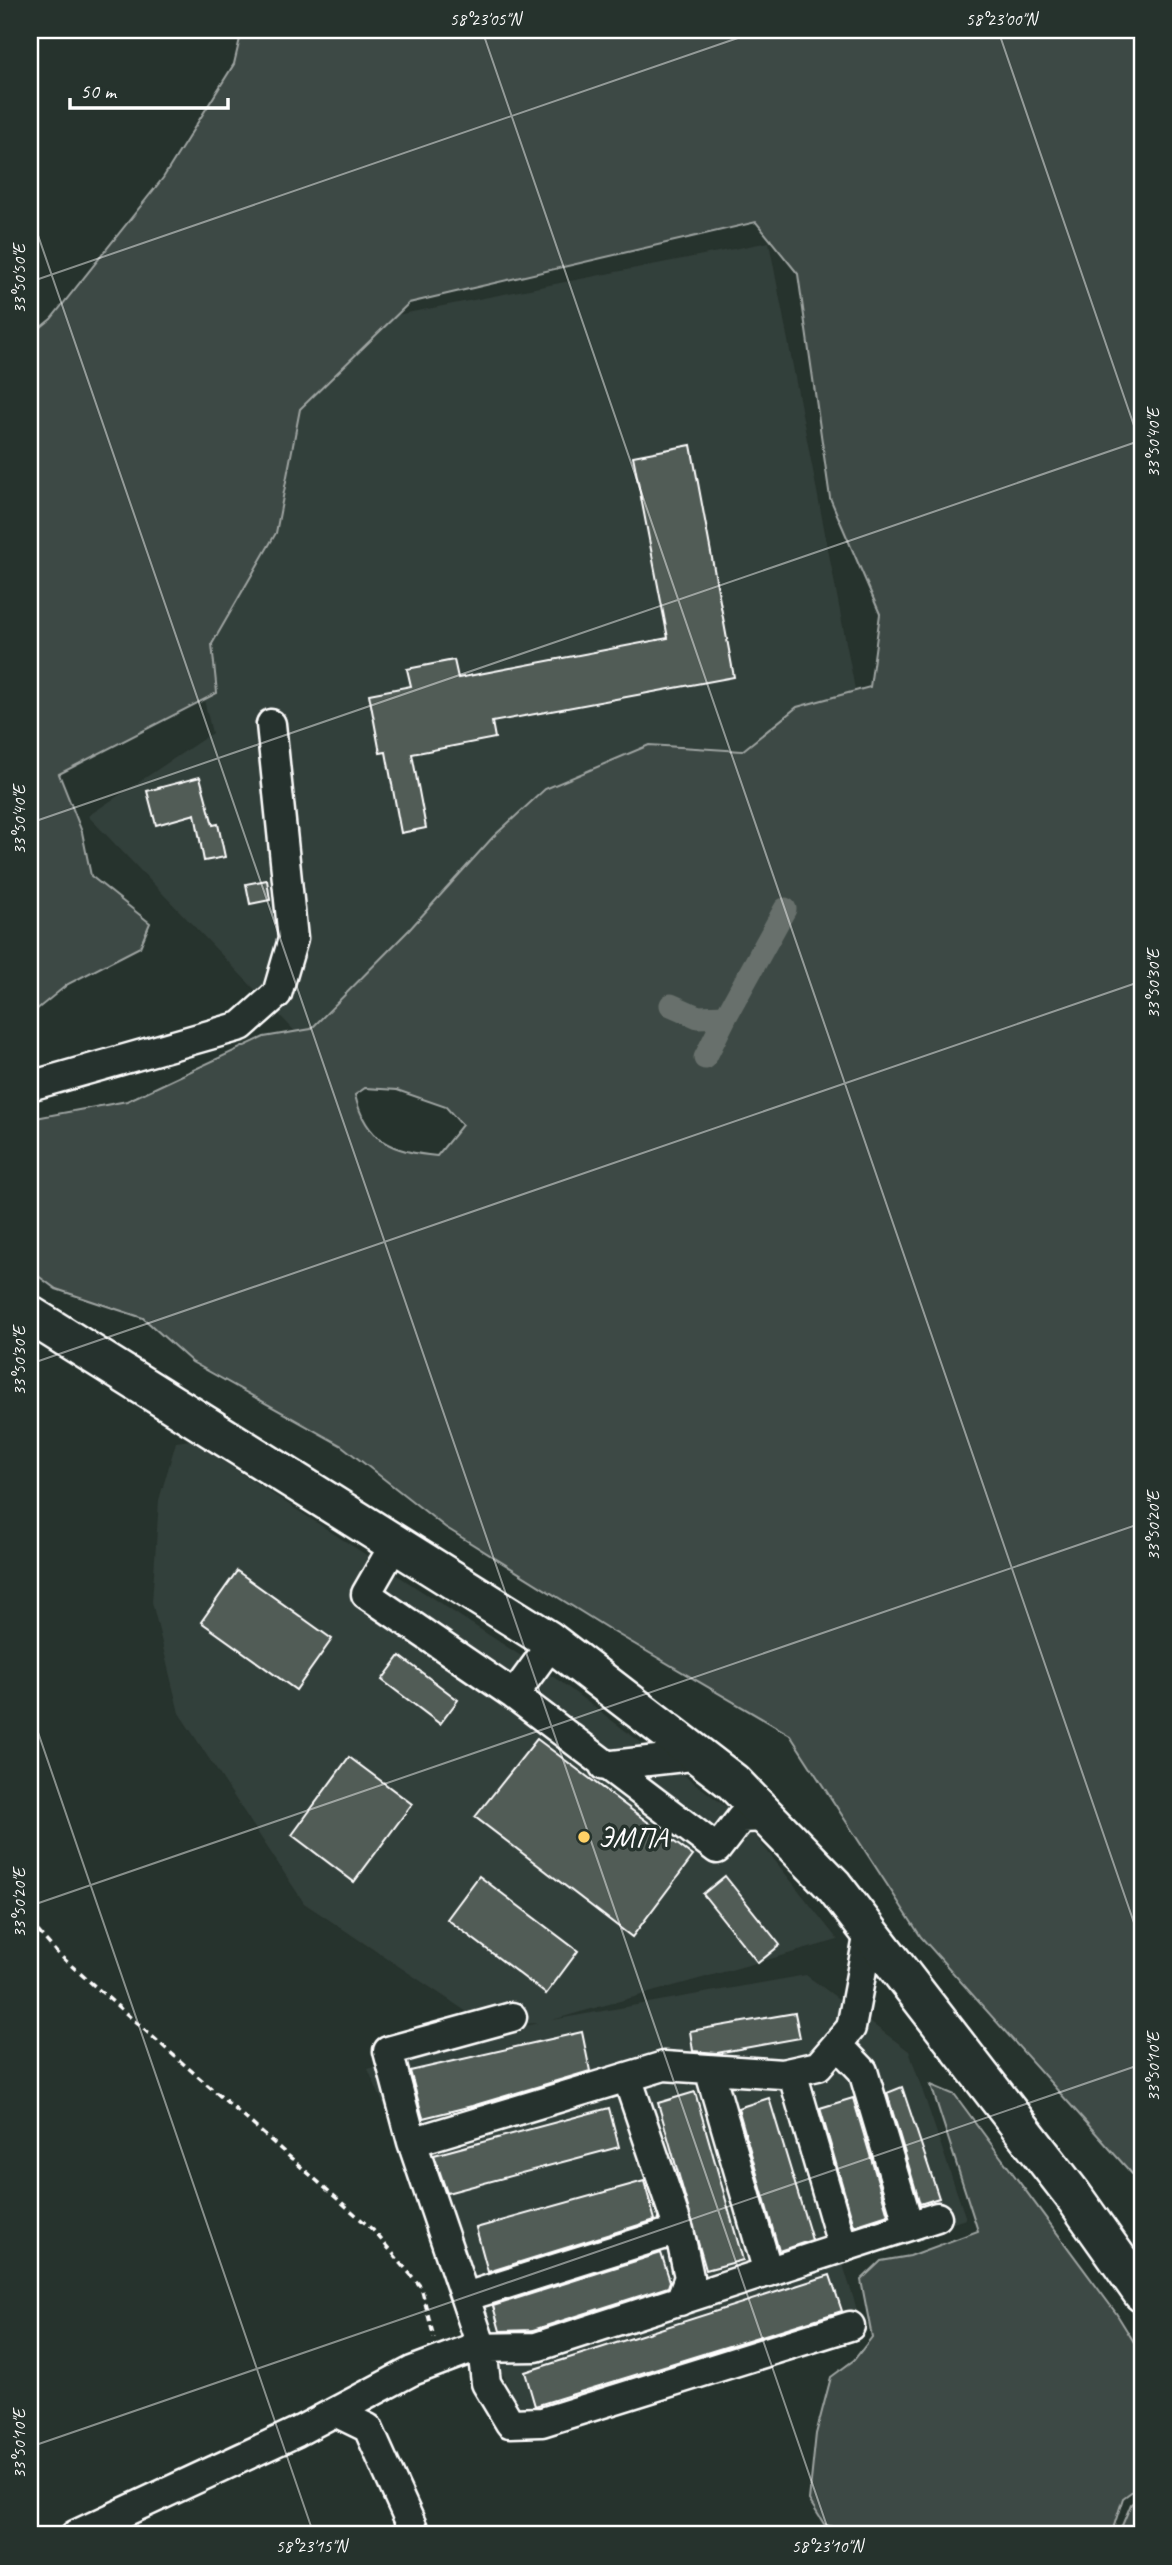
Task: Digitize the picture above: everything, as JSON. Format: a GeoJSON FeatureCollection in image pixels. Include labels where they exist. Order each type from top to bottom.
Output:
{"type":"FeatureCollection","features":[{"type":"Feature","properties":{"kind":"main road"},"geometry":{"type":"LineString","coordinates":[[30,1315],[396,1542],[552,1643],[701,1755],[771,1817],[834,1886],[1072,2194],[1142,2293]]}},
{"type":"Feature","properties":{"kind":"street"},"geometry":{"type":"LineString","coordinates":[[30,1086],[241,1026],[277,994],[293,939],[271,724]]}},
{"type":"Feature","properties":{"kind":"street"},"geometry":{"type":"LineString","coordinates":[[396,1542],[366,1594],[514,1695],[604,1766],[717,1849],[741,1818],[771,1817]]}},
{"type":"Feature","properties":{"kind":"street"},"geometry":{"type":"LineString","coordinates":[[514,1695],[552,1643]]}},
{"type":"Feature","properties":{"kind":"street"},"geometry":{"type":"LineString","coordinates":[[604,1766],[701,1755]]}},
{"type":"Feature","properties":{"kind":"street"},"geometry":{"type":"LineString","coordinates":[[412,2142],[664,2066],[782,2074],[818,2066],[851,2028],[869,1932]]}},
{"type":"Feature","properties":{"kind":"street"},"geometry":{"type":"LineString","coordinates":[[512,2017],[388,2051],[412,2142],[465,2297],[486,2383],[510,2423],[542,2422],[850,2326]]}},
{"type":"Feature","properties":{"kind":"street"},"geometry":{"type":"LineString","coordinates":[[837,2044],[863,2071],[909,2226]]}},
{"type":"Feature","properties":{"kind":"street"},"geometry":{"type":"LineString","coordinates":[[709,2069],[768,2272]]}},
{"type":"Feature","properties":{"kind":"street"},"geometry":{"type":"LineString","coordinates":[[792,2072],[843,2248]]}},
{"type":"Feature","properties":{"kind":"street"},"geometry":{"type":"LineString","coordinates":[[627,2077],[679,2230],[688,2277],[680,2301]]}},
{"type":"Feature","properties":{"kind":"street"},"geometry":{"type":"LineString","coordinates":[[75,2535],[335,2412],[412,2371],[440,2360],[478,2348],[536,2347],[937,2217]]}},
{"type":"Feature","properties":{"kind":"street"},"geometry":{"type":"LineString","coordinates":[[465,2297],[679,2230]]}},
{"type":"Feature","properties":{"kind":"street"},"geometry":{"type":"LineString","coordinates":[[335,2412],[368,2428],[416,2535]]}},
{"type":"Feature","properties":{"kind":"path"},"geometry":{"type":"LineString","coordinates":[[30,1922],[57,1954],[373,2230],[421,2287],[440,2360]]}},
{"type":"Feature","properties":{"kind":"shaded area"},"geometry":{"type":"Polygon","coordinates":[[[242,30],[1142,30],[1142,2185],[921,1937],[790,1735],[612,1631],[445,1527],[342,1446],[192,1362],[143,1318],[56,1289],[30,1270],[30,1119],[127,1101],[264,1037],[311,1029],[409,930],[493,837],[545,789],[649,745],[742,751],[797,707],[870,687],[880,614],[830,498],[798,274],[756,222],[409,303],[300,409],[276,533],[212,644],[217,693],[59,774],[82,832],[91,876],[150,923],[140,947],[68,984],[30,1015],[30,453],[34,442],[30,435],[30,336],[51,319],[163,178],[234,64],[242,30]],[[365,1088],[355,1095],[366,1124],[384,1142],[395,1147],[437,1156],[462,1125],[446,1107],[397,1090],[365,1088]]]}},
{"type":"Feature","properties":{"kind":"shaded area"},"geometry":{"type":"Polygon","coordinates":[[[769,242],[899,918],[313,1050],[88,816],[212,733],[183,613],[192,355],[769,242]]]}},
{"type":"Feature","properties":{"kind":"shaded area"},"geometry":{"type":"Polygon","coordinates":[[[190,1440],[561,1682],[741,1818],[838,1940],[552,2020],[806,1975],[909,2051],[966,2219],[841,2258],[863,2329],[529,2433],[368,2069],[537,2023],[488,2026],[304,1903],[179,1713],[152,1602],[159,1500],[176,1442],[190,1440]]]}},
{"type":"Feature","properties":{"kind":"shaded area"},"geometry":{"type":"Polygon","coordinates":[[[931,2085],[955,2095],[1116,2313],[1142,2355],[1142,2484],[1123,2498],[1111,2535],[854,2535],[824,2524],[809,2500],[816,2434],[831,2377],[854,2360],[872,2337],[861,2280],[881,2261],[910,2256],[978,2231],[931,2085]]]}},
{"type":"Feature","properties":{"kind":"shaded area"},"geometry":{"type":"Polygon","coordinates":[[[1142,2495],[1142,2535],[1118,2535],[1131,2504],[1142,2495]]]}},
{"type":"Feature","properties":{"kind":"building"},"geometry":{"type":"Polygon","coordinates":[[[691,445],[734,677],[492,722],[495,738],[412,754],[426,828],[401,833],[386,752],[380,753],[369,694],[411,686],[407,669],[454,660],[458,678],[668,638],[633,456],[691,445]]]}},
{"type":"Feature","properties":{"kind":"building"},"geometry":{"type":"Polygon","coordinates":[[[200,777],[213,825],[218,824],[225,857],[204,861],[195,814],[156,825],[147,791],[200,777]]]}},
{"type":"Feature","properties":{"kind":"building"},"geometry":{"type":"Polygon","coordinates":[[[267,880],[270,900],[250,904],[246,884],[267,880]]]}},
{"type":"Feature","properties":{"kind":"building"},"geometry":{"type":"Polygon","coordinates":[[[237,1571],[332,1639],[296,1690],[201,1622],[237,1571]]]}},
{"type":"Feature","properties":{"kind":"building"},"geometry":{"type":"Polygon","coordinates":[[[400,1656],[458,1700],[440,1724],[382,1680],[400,1656]]]}},
{"type":"Feature","properties":{"kind":"building","name":"ЭМПА"},"geometry":{"type":"Polygon","coordinates":[[[537,1739],[693,1856],[632,1937],[475,1817],[537,1739]]]}},
{"type":"Feature","properties":{"kind":"building"},"geometry":{"type":"Polygon","coordinates":[[[349,1757],[412,1804],[354,1882],[292,1835],[349,1757]]]}},
{"type":"Feature","properties":{"kind":"building"},"geometry":{"type":"Polygon","coordinates":[[[479,1876],[578,1951],[546,1994],[447,1919],[479,1876]]]}},
{"type":"Feature","properties":{"kind":"building"},"geometry":{"type":"Polygon","coordinates":[[[725,1876],[780,1945],[758,1963],[703,1894],[725,1876]]]}},
{"type":"Feature","properties":{"kind":"building"},"geometry":{"type":"Polygon","coordinates":[[[795,2013],[800,2038],[717,2053],[693,2051],[690,2031],[795,2013]]]}},
{"type":"Feature","properties":{"kind":"building"},"geometry":{"type":"Polygon","coordinates":[[[582,2032],[590,2071],[423,2118],[410,2071],[582,2032]]]}},
{"type":"Feature","properties":{"kind":"building"},"geometry":{"type":"Polygon","coordinates":[[[902,2087],[939,2198],[920,2204],[887,2093],[902,2087]]]}},
{"type":"Feature","properties":{"kind":"building"},"geometry":{"type":"Polygon","coordinates":[[[695,2092],[743,2260],[706,2270],[658,2103],[695,2092]]]}},
{"type":"Feature","properties":{"kind":"building"},"geometry":{"type":"Polygon","coordinates":[[[769,2098],[812,2240],[779,2251],[738,2108],[769,2098]]]}},
{"type":"Feature","properties":{"kind":"building"},"geometry":{"type":"Polygon","coordinates":[[[853,2098],[888,2215],[854,2226],[820,2108],[853,2098]]]}},
{"type":"Feature","properties":{"kind":"building"},"geometry":{"type":"Polygon","coordinates":[[[609,2108],[619,2147],[447,2193],[434,2155],[609,2108]]]}},
{"type":"Feature","properties":{"kind":"building"},"geometry":{"type":"Polygon","coordinates":[[[644,2181],[655,2220],[488,2272],[476,2228],[644,2181]]]}},
{"type":"Feature","properties":{"kind":"building"},"geometry":{"type":"Polygon","coordinates":[[[661,2253],[670,2281],[668,2287],[533,2330],[500,2331],[493,2306],[661,2253]]]}},
{"type":"Feature","properties":{"kind":"building"},"geometry":{"type":"Polygon","coordinates":[[[830,2275],[842,2311],[535,2406],[525,2372],[830,2275]]]}},
{"type":"Feature","properties":{"kind":"waterway"},"geometry":{"type":"LineString","coordinates":[[671,1005],[698,1017],[726,1016],[785,909]]}},
{"type":"Feature","properties":{"kind":"waterway"},"geometry":{"type":"LineString","coordinates":[[705,1058],[726,1016]]}},
{"type":"Feature","properties":{"kind":"place","name":"ЭМПА"},"geometry":{"type":"Point","coordinates":[584,1837]}}]}
